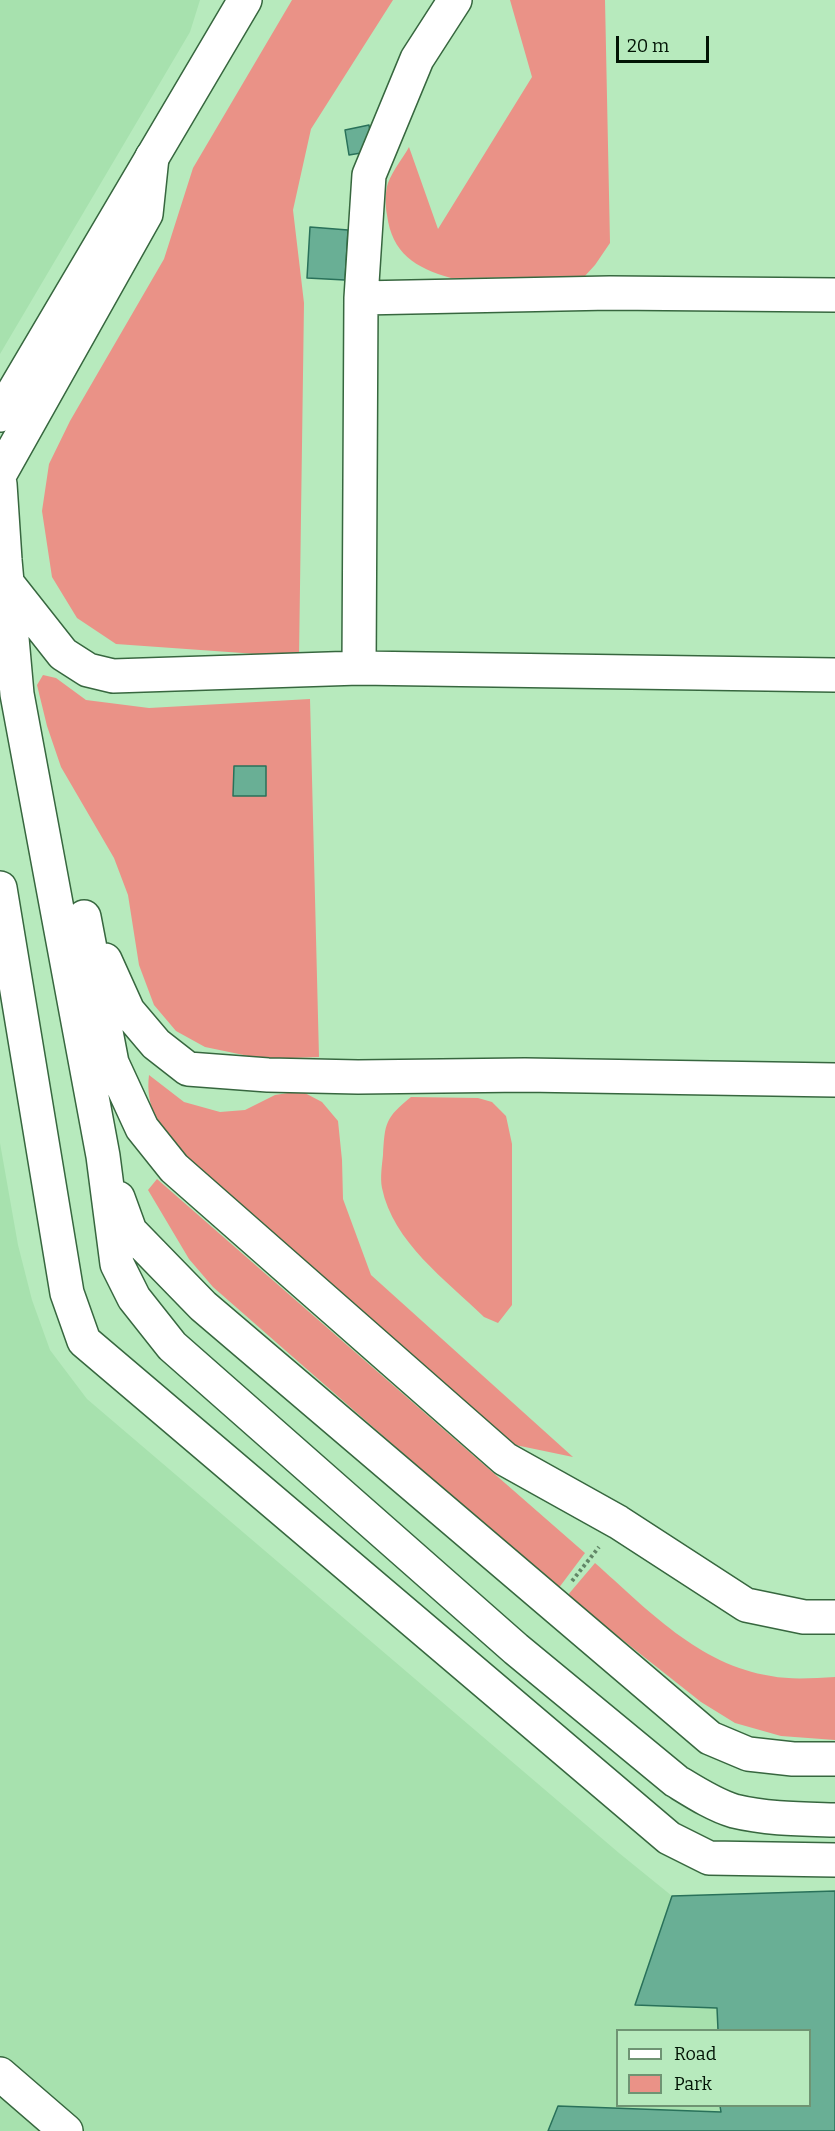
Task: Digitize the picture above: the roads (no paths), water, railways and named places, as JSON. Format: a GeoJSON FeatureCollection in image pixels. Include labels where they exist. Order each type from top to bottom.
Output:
{"type":"FeatureCollection","features":[{"type":"Feature","properties":{"kind":"main road"},"geometry":{"type":"LineString","coordinates":[[197,81],[228,0]]}},
{"type":"Feature","properties":{"kind":"main road"},"geometry":{"type":"LineString","coordinates":[[0,415],[245,0]]}},
{"type":"Feature","properties":{"kind":"main road"},"geometry":{"type":"LineString","coordinates":[[359,668],[361,298],[369,175],[417,59],[455,0]]}},
{"type":"Feature","properties":{"kind":"main road"},"geometry":{"type":"LineString","coordinates":[[0,474],[146,214],[152,157]]}},
{"type":"Feature","properties":{"kind":"main road"},"geometry":{"type":"LineString","coordinates":[[361,298],[610,293],[835,295]]}},
{"type":"Feature","properties":{"kind":"main road"},"geometry":{"type":"LineString","coordinates":[[0,484],[17,694],[103,1156],[117,1264],[134,1298],[172,1346],[516,1649],[676,1781],[701,1796],[732,1810],[770,1817],[835,1820]]}},
{"type":"Feature","properties":{"kind":"main road"},"geometry":{"type":"LineString","coordinates":[[7,583],[63,654],[88,670],[113,676],[359,668],[835,675]]}},
{"type":"Feature","properties":{"kind":"main road"},"geometry":{"type":"LineString","coordinates":[[17,694],[84,917],[128,1011],[156,1044],[188,1069],[268,1076],[525,1076],[835,1080]]}},
{"type":"Feature","properties":{"kind":"main road"},"geometry":{"type":"LineString","coordinates":[[0,888],[67,1293],[84,1341],[669,1838],[709,1858],[835,1860]]}},
{"type":"Feature","properties":{"kind":"main road"},"geometry":{"type":"LineString","coordinates":[[84,917],[112,1063],[142,1128],[174,1168],[505,1459],[618,1522],[746,1605],[804,1617],[835,1617]]}},
{"type":"Feature","properties":{"kind":"main road"},"geometry":{"type":"LineString","coordinates":[[103,1156],[129,1230],[203,1306],[710,1738],[748,1754],[793,1759],[835,1759]]}},
{"type":"Feature","properties":{"kind":"main road"},"geometry":{"type":"LineString","coordinates":[[0,2074],[66,2131]]}}]}
